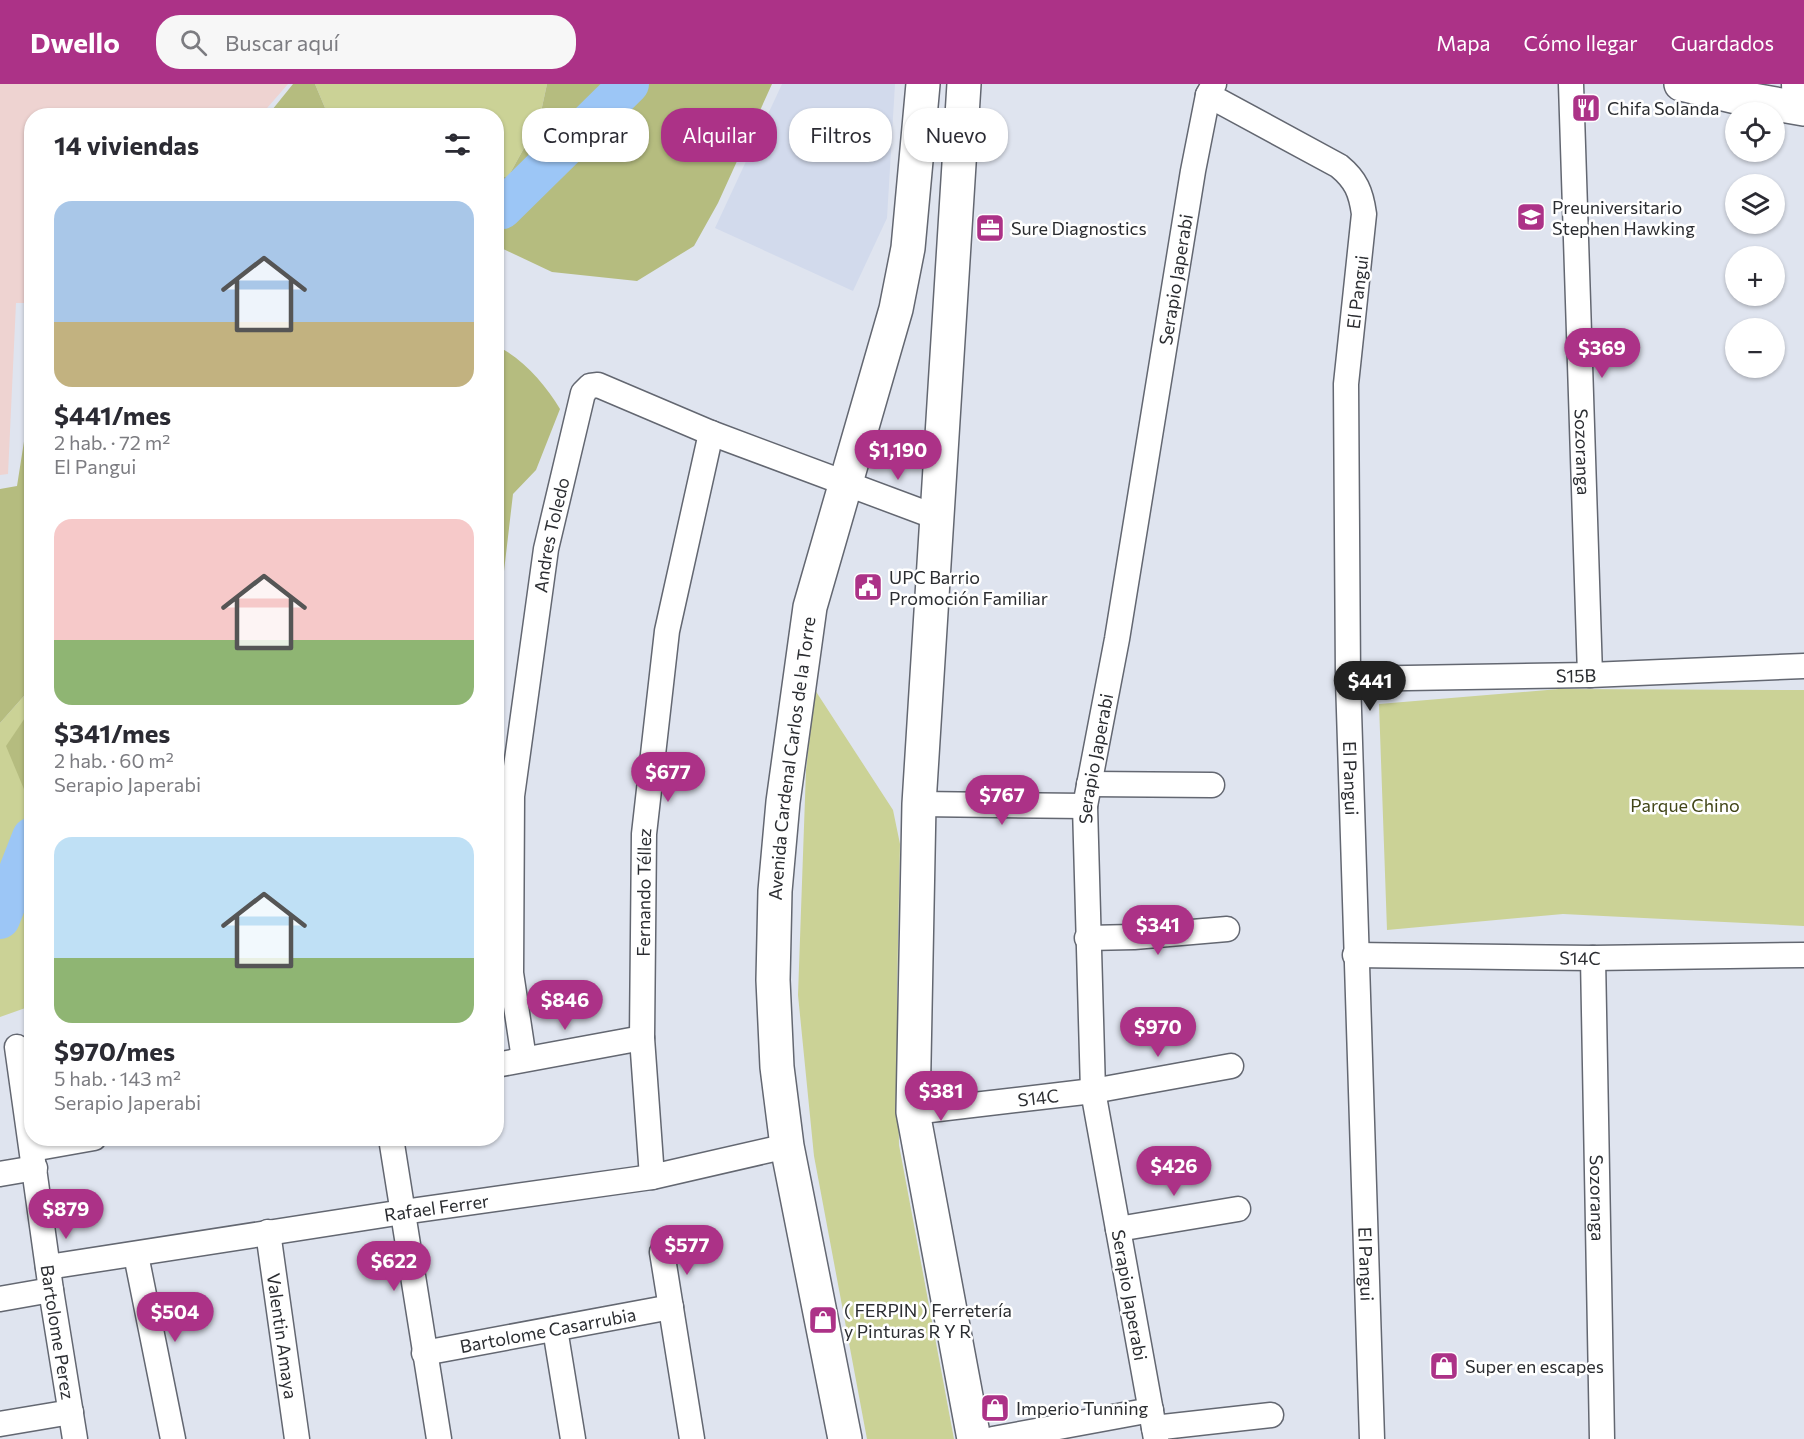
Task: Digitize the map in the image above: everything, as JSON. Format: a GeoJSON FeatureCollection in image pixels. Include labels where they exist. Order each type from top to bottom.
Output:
{"type":"FeatureCollection","features":[{"type":"Feature","properties":{"kind":"street","name":"Avenida Cardenal Carlos de la Torre"},"geometry":{"type":"LineString","coordinates":[[845,1439],[787,1146],[777,1067],[773,980],[775,891],[783,802],[810,607],[896,309],[908,248],[923,84]]}},
{"type":"Feature","properties":{"kind":"street","name":"Sozoranga"},"geometry":{"type":"LineString","coordinates":[[1571,84],[1590,675]]}},
{"type":"Feature","properties":{"kind":"street"},"geometry":{"type":"LineString","coordinates":[[1681,84],[1798,100]]}},
{"type":"Feature","properties":{"kind":"street"},"geometry":{"type":"LineString","coordinates":[[966,88],[936,517],[919,804],[913,1112],[974,1439]]}},
{"type":"Feature","properties":{"kind":"street","name":"El Pangui"},"geometry":{"type":"LineString","coordinates":[[1211,90],[1339,165],[1356,183],[1361,193],[1364,236],[1346,384],[1348,679],[1372,1439]]}},
{"type":"Feature","properties":{"kind":"street","name":"Serapio Japerabi"},"geometry":{"type":"LineString","coordinates":[[1154,1426],[1093,1091],[1087,938],[1087,795],[1117,639],[1193,171],[1211,90]]}},
{"type":"Feature","properties":{"kind":"street","name":"Andres Toledo"},"geometry":{"type":"LineString","coordinates":[[524,1059],[504,969],[504,795],[546,549],[583,393],[590,386],[598,385],[711,432],[936,517]]}},
{"type":"Feature","properties":{"kind":"street","name":"Fernando Téllez"},"geometry":{"type":"LineString","coordinates":[[652,1177],[642,1038],[646,812],[667,631],[711,432]]}},
{"type":"Feature","properties":{"kind":"street","name":"S15B"},"geometry":{"type":"LineString","coordinates":[[1348,679],[1590,675],[1804,666]]}},
{"type":"Feature","properties":{"kind":"street"},"geometry":{"type":"LineString","coordinates":[[919,804],[1087,795],[1212,785]]}},
{"type":"Feature","properties":{"kind":"street"},"geometry":{"type":"LineString","coordinates":[[1087,938],[1227,929]]}},
{"type":"Feature","properties":{"kind":"street","name":"S14C"},"geometry":{"type":"LineString","coordinates":[[1355,955],[1593,958],[1804,955]]}},
{"type":"Feature","properties":{"kind":"street","name":"Sozoranga"},"geometry":{"type":"LineString","coordinates":[[1593,958],[1602,1439]]}},
{"type":"Feature","properties":{"kind":"street"},"geometry":{"type":"LineString","coordinates":[[504,1063],[642,1038]]}},
{"type":"Feature","properties":{"kind":"street","name":"Bartolome Perez"},"geometry":{"type":"LineString","coordinates":[[17,1047],[24,1096]]}},
{"type":"Feature","properties":{"kind":"street","name":"S14C"},"geometry":{"type":"LineString","coordinates":[[913,1112],[1093,1091],[1231,1066]]}},
{"type":"Feature","properties":{"kind":"street","name":"Bartolome Perez"},"geometry":{"type":"LineString","coordinates":[[31,1146],[49,1279],[75,1439]]}},
{"type":"Feature","properties":{"kind":"street"},"geometry":{"type":"LineString","coordinates":[[0,1174],[33,1159],[71,1146]]}},
{"type":"Feature","properties":{"kind":"street"},"geometry":{"type":"LineString","coordinates":[[392,1146],[439,1439]]}},
{"type":"Feature","properties":{"kind":"street","name":"Rafael Ferrer"},"geometry":{"type":"LineString","coordinates":[[0,1299],[49,1279],[136,1255],[268,1232],[652,1177],[787,1146]]}},
{"type":"Feature","properties":{"kind":"street"},"geometry":{"type":"LineString","coordinates":[[1118,1229],[1238,1209]]}},
{"type":"Feature","properties":{"kind":"street","name":"Valentin Amaya"},"geometry":{"type":"LineString","coordinates":[[268,1232],[297,1439]]}},
{"type":"Feature","properties":{"kind":"street"},"geometry":{"type":"LineString","coordinates":[[662,1252],[692,1439]]}},
{"type":"Feature","properties":{"kind":"street"},"geometry":{"type":"LineString","coordinates":[[136,1255],[173,1439]]}},
{"type":"Feature","properties":{"kind":"street","name":"Bartolome Casarrubia"},"geometry":{"type":"LineString","coordinates":[[424,1353],[671,1307]]}},
{"type":"Feature","properties":{"kind":"street"},"geometry":{"type":"LineString","coordinates":[[555,1329],[573,1439]]}},
{"type":"Feature","properties":{"kind":"street"},"geometry":{"type":"LineString","coordinates":[[0,1425],[71,1412]]}},
{"type":"Feature","properties":{"kind":"street"},"geometry":{"type":"LineString","coordinates":[[993,1439],[1271,1415]]}},
{"type":"Feature","properties":{"kind":"shaded area"},"geometry":{"type":"Polygon","coordinates":[[[0,84],[288,84],[267,108],[24,108],[24,303],[16,303],[8,474],[0,475],[0,84]]]}},
{"type":"Feature","properties":{"kind":"shaded area"},"geometry":{"type":"Polygon","coordinates":[[[782,84],[895,84],[892,134],[892,108],[789,108],[789,162],[890,162],[887,218],[853,291],[715,228],[746,162],[777,162],[777,108],[771,108],[782,84]]]}},
{"type":"Feature","properties":{"kind":"green space"},"geometry":{"type":"Polygon","coordinates":[[[293,84],[315,84],[325,108],[274,108],[293,84]]]}},
{"type":"Feature","properties":{"kind":"green space"},"geometry":{"type":"Polygon","coordinates":[[[315,84],[547,84],[542,108],[522,108],[522,152],[508,177],[504,177],[504,108],[325,108],[315,84]]]}},
{"type":"Feature","properties":{"kind":"green space"},"geometry":{"type":"Polygon","coordinates":[[[547,84],[772,84],[761,108],[661,108],[661,162],[737,162],[718,203],[694,246],[637,281],[552,272],[504,249],[504,177],[508,177],[522,152],[522,162],[649,162],[649,108],[542,108],[547,84]]]}},
{"type":"Feature","properties":{"kind":"green space"},"geometry":{"type":"Polygon","coordinates":[[[504,350],[533,373],[560,409],[536,470],[513,494],[504,571],[504,350]]]}},
{"type":"Feature","properties":{"kind":"green space"},"geometry":{"type":"Polygon","coordinates":[[[24,442],[24,696],[0,723],[0,489],[17,486],[24,442]]]}},
{"type":"Feature","properties":{"kind":"green space","name":"Parque Chino"},"geometry":{"type":"Polygon","coordinates":[[[1559,689],[1804,690],[1804,926],[1563,914],[1387,930],[1379,704],[1559,689]]]}},
{"type":"Feature","properties":{"kind":"green space"},"geometry":{"type":"Polygon","coordinates":[[[815,690],[893,810],[900,844],[897,993],[899,1145],[954,1439],[867,1439],[814,1156],[798,995],[806,770],[815,690]]]}},
{"type":"Feature","properties":{"kind":"green space"},"geometry":{"type":"Polygon","coordinates":[[[24,696],[24,720],[10,743],[24,785],[24,1008],[0,1017],[0,723],[24,696]]]}},
{"type":"Feature","properties":{"kind":"green space"},"geometry":{"type":"Polygon","coordinates":[[[24,719],[24,789],[6,746],[24,719]]]}},
{"type":"Feature","properties":{"kind":"waterway"},"geometry":{"type":"LineString","coordinates":[[504,207],[629,84]]}},
{"type":"Feature","properties":{"kind":"waterway"},"geometry":{"type":"LineString","coordinates":[[0,919],[24,858]]}},
{"type":"Feature","properties":{"kind":"place","name":"Chifa Solanda"},"geometry":{"type":"Point","coordinates":[1586,108]}},
{"type":"Feature","properties":{"kind":"place","name":"Preuniversitario Stephen Hawking"},"geometry":{"type":"Point","coordinates":[1531,217]}},
{"type":"Feature","properties":{"kind":"place","name":"Sure Diagnostics"},"geometry":{"type":"Point","coordinates":[990,228]}},
{"type":"Feature","properties":{"kind":"place","name":"UPC Barrio Promoción Familiar"},"geometry":{"type":"Point","coordinates":[868,587]}},
{"type":"Feature","properties":{"kind":"place","name":"( FERPIN ) Ferretería y Pinturas R Y R"},"geometry":{"type":"Point","coordinates":[823,1320]}},
{"type":"Feature","properties":{"kind":"place","name":"Super en escapes"},"geometry":{"type":"Point","coordinates":[1444,1366]}},
{"type":"Feature","properties":{"kind":"place","name":"Imperio Tunning"},"geometry":{"type":"Point","coordinates":[995,1408]}}]}
